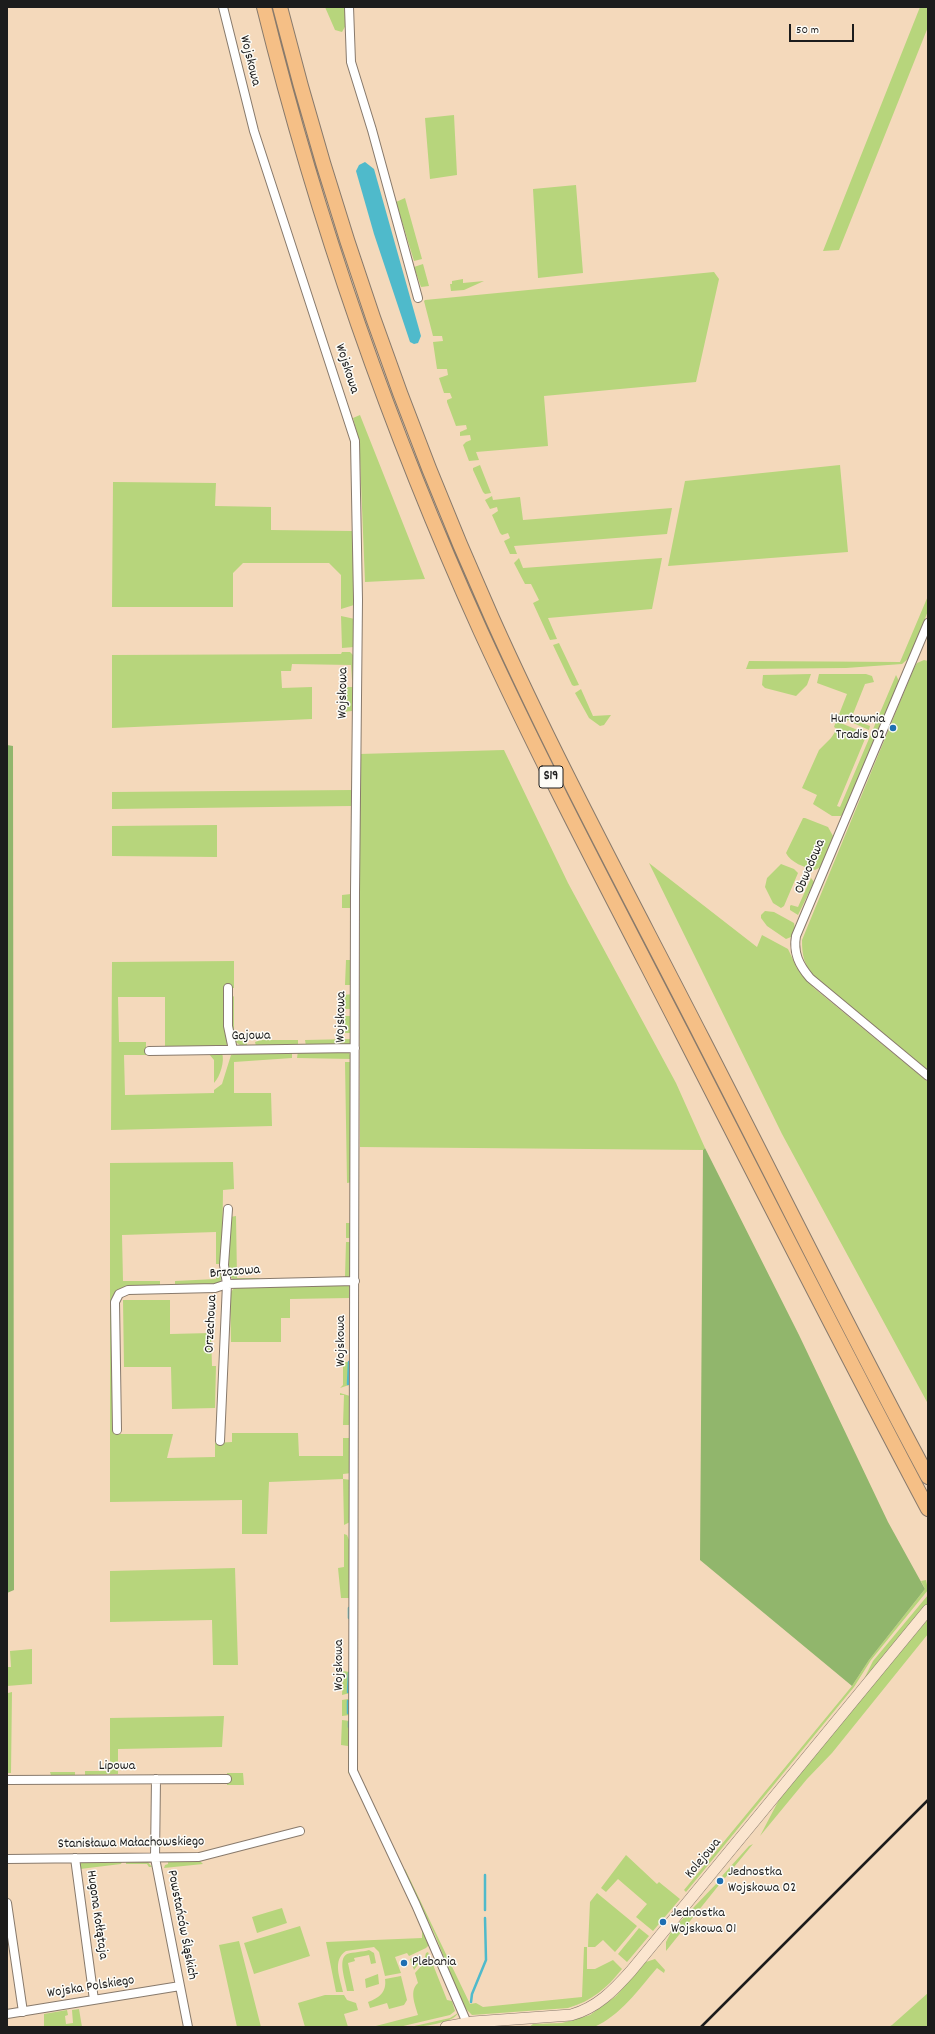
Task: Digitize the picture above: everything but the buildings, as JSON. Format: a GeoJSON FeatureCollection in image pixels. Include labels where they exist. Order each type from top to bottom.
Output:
{"type":"FeatureCollection","features":[{"type":"Feature","properties":{"kind":"highway","name":"S19"},"geometry":{"type":"LineString","coordinates":[[264,7],[301,142],[350,300],[411,465],[475,619],[547,770],[928,1509]]}},
{"type":"Feature","properties":{"kind":"highway","name":"S19"},"geometry":{"type":"LineString","coordinates":[[280,7],[303,94],[371,311],[427,464],[493,621],[561,762],[928,1477]]}},
{"type":"Feature","properties":{"kind":"street","name":"Wojskowa"},"geometry":{"type":"LineString","coordinates":[[223,7],[254,131],[355,441],[358,600],[356,742],[353,1771],[416,1905],[467,2023]]}},
{"type":"Feature","properties":{"kind":"street"},"geometry":{"type":"LineString","coordinates":[[349,7],[351,62],[372,130],[418,298]]}},
{"type":"Feature","properties":{"kind":"street","name":"Obwodowa"},"geometry":{"type":"LineString","coordinates":[[928,623],[799,929],[794,947],[799,962],[810,978],[928,1076]]}},
{"type":"Feature","properties":{"kind":"street"},"geometry":{"type":"LineString","coordinates":[[228,988],[228,1026],[233,1050]]}},
{"type":"Feature","properties":{"kind":"street","name":"Gajowa"},"geometry":{"type":"LineString","coordinates":[[149,1051],[355,1048]]}},
{"type":"Feature","properties":{"kind":"street","name":"Orzechowa"},"geometry":{"type":"LineString","coordinates":[[220,1441],[227,1284],[224,1265],[228,1209]]}},
{"type":"Feature","properties":{"kind":"street","name":"Brzozowa"},"geometry":{"type":"LineString","coordinates":[[117,1430],[115,1302],[119,1294],[128,1290],[215,1288],[227,1284],[355,1281]]}},
{"type":"Feature","properties":{"kind":"street","name":"Kolejowa"},"geometry":{"type":"LineString","coordinates":[[446,2027],[467,2023],[571,2015],[586,2010],[609,1994],[636,1965],[928,1610]]}},
{"type":"Feature","properties":{"kind":"street","name":"Lipowa"},"geometry":{"type":"LineString","coordinates":[[7,1780],[227,1780]]}},
{"type":"Feature","properties":{"kind":"street","name":"Powstańców Śląskich"},"geometry":{"type":"LineString","coordinates":[[156,1780],[155,1858],[188,2027]]}},
{"type":"Feature","properties":{"kind":"street","name":"Stanisława Małachowskiego"},"geometry":{"type":"LineString","coordinates":[[7,1860],[199,1857],[300,1831]]}},
{"type":"Feature","properties":{"kind":"street","name":"Hugona Kołłątaja"},"geometry":{"type":"LineString","coordinates":[[75,1858],[94,2000]]}},
{"type":"Feature","properties":{"kind":"street"},"geometry":{"type":"LineString","coordinates":[[7,1903],[22,2012]]}},
{"type":"Feature","properties":{"kind":"street","name":"Wojska Polskiego"},"geometry":{"type":"LineString","coordinates":[[7,2014],[180,1986]]}},
{"type":"Feature","properties":{"kind":"green space"},"geometry":{"type":"Polygon","coordinates":[[[325,7],[346,7],[346,25],[342,32],[335,30],[325,7]]]}},
{"type":"Feature","properties":{"kind":"green space"},"geometry":{"type":"Polygon","coordinates":[[[920,7],[928,7],[928,27],[839,250],[823,251],[920,7]]]}},
{"type":"Feature","properties":{"kind":"green space"},"geometry":{"type":"Polygon","coordinates":[[[454,115],[457,175],[430,179],[425,118],[454,115]]]}},
{"type":"Feature","properties":{"kind":"green space"},"geometry":{"type":"Polygon","coordinates":[[[576,185],[583,273],[538,278],[533,189],[576,185]]]}},
{"type":"Feature","properties":{"kind":"green space"},"geometry":{"type":"Polygon","coordinates":[[[405,198],[422,259],[414,261],[396,202],[405,198]]]}},
{"type":"Feature","properties":{"kind":"green space"},"geometry":{"type":"Polygon","coordinates":[[[423,264],[429,286],[421,287],[414,267],[423,264]]]}},
{"type":"Feature","properties":{"kind":"green space"},"geometry":{"type":"Polygon","coordinates":[[[714,272],[719,279],[696,382],[544,396],[548,446],[476,452],[479,460],[469,461],[463,445],[471,440],[470,435],[460,436],[460,432],[467,429],[466,425],[456,426],[447,402],[447,400],[452,398],[450,393],[444,393],[439,378],[448,375],[447,369],[437,369],[433,342],[443,341],[442,336],[433,336],[425,300],[714,272]]]}},
{"type":"Feature","properties":{"kind":"green space"},"geometry":{"type":"Polygon","coordinates":[[[463,279],[463,283],[484,281],[464,290],[451,291],[450,284],[452,284],[452,281],[463,279]]]}},
{"type":"Feature","properties":{"kind":"green space"},"geometry":{"type":"Polygon","coordinates":[[[360,415],[425,579],[365,582],[360,458],[358,437],[353,418],[360,415]]]}},
{"type":"Feature","properties":{"kind":"green space"},"geometry":{"type":"Polygon","coordinates":[[[480,465],[491,493],[485,494],[483,492],[473,470],[473,468],[480,465]]]}},
{"type":"Feature","properties":{"kind":"green space"},"geometry":{"type":"Polygon","coordinates":[[[840,465],[848,552],[668,566],[685,481],[840,465]]]}},
{"type":"Feature","properties":{"kind":"green space"},"geometry":{"type":"Polygon","coordinates":[[[113,482],[216,483],[215,506],[271,507],[271,530],[352,531],[354,534],[354,605],[341,609],[341,575],[329,563],[243,563],[233,573],[233,607],[112,607],[113,482]]]}},
{"type":"Feature","properties":{"kind":"green space"},"geometry":{"type":"Polygon","coordinates":[[[492,496],[493,500],[520,497],[523,520],[672,508],[667,534],[514,546],[517,554],[510,554],[504,541],[510,538],[508,533],[502,535],[500,533],[492,515],[498,511],[497,507],[490,509],[485,500],[492,496]]]}},
{"type":"Feature","properties":{"kind":"green space"},"geometry":{"type":"Polygon","coordinates":[[[519,558],[523,568],[662,558],[652,609],[548,618],[557,639],[550,640],[533,603],[539,600],[531,584],[525,584],[514,563],[519,558]]]}},
{"type":"Feature","properties":{"kind":"green space"},"geometry":{"type":"Polygon","coordinates":[[[928,596],[928,611],[909,658],[902,664],[846,668],[746,669],[749,661],[900,662],[928,596]]]}},
{"type":"Feature","properties":{"kind":"green space"},"geometry":{"type":"Polygon","coordinates":[[[341,616],[355,619],[354,647],[342,648],[341,616]]]}},
{"type":"Feature","properties":{"kind":"green space"},"geometry":{"type":"Polygon","coordinates":[[[559,643],[579,685],[572,685],[553,645],[559,643]]]}},
{"type":"Feature","properties":{"kind":"green space"},"geometry":{"type":"Polygon","coordinates":[[[342,652],[350,652],[354,656],[354,680],[352,680],[351,665],[292,664],[291,671],[281,671],[282,688],[312,687],[312,719],[112,728],[112,655],[341,654],[342,652]]]}},
{"type":"Feature","properties":{"kind":"green space"},"geometry":{"type":"Polygon","coordinates":[[[924,660],[928,661],[928,1070],[814,977],[804,960],[802,951],[802,940],[914,668],[917,663],[924,660]]]}},
{"type":"Feature","properties":{"kind":"green space"},"geometry":{"type":"Polygon","coordinates":[[[811,674],[807,685],[796,696],[765,688],[762,685],[763,675],[811,674]]]}},
{"type":"Feature","properties":{"kind":"green space"},"geometry":{"type":"Polygon","coordinates":[[[819,674],[866,674],[872,676],[874,682],[865,684],[851,719],[847,721],[838,717],[847,694],[817,683],[819,674]]]}},
{"type":"Feature","properties":{"kind":"green space"},"geometry":{"type":"Polygon","coordinates":[[[896,675],[899,681],[846,810],[841,816],[832,816],[813,804],[817,795],[802,788],[819,750],[831,738],[837,729],[834,727],[836,721],[867,734],[837,806],[840,807],[896,675]]]}},
{"type":"Feature","properties":{"kind":"green space"},"geometry":{"type":"Polygon","coordinates":[[[342,687],[354,687],[352,711],[342,712],[342,687]]]}},
{"type":"Feature","properties":{"kind":"green space"},"geometry":{"type":"Polygon","coordinates":[[[581,689],[593,716],[611,715],[604,725],[600,726],[589,718],[575,693],[581,689]]]}},
{"type":"Feature","properties":{"kind":"green space"},"geometry":{"type":"Polygon","coordinates":[[[854,720],[870,726],[869,730],[851,722],[854,720]]]}},
{"type":"Feature","properties":{"kind":"green space"},"geometry":{"type":"Polygon","coordinates":[[[7,745],[13,746],[14,1590],[7,1593],[7,745]]]}},
{"type":"Feature","properties":{"kind":"green space"},"geometry":{"type":"Polygon","coordinates":[[[504,750],[568,883],[676,1083],[705,1148],[703,1150],[360,1147],[359,754],[504,750]]]}},
{"type":"Feature","properties":{"kind":"green space"},"geometry":{"type":"Polygon","coordinates":[[[352,790],[351,806],[112,809],[112,792],[352,790]]]}},
{"type":"Feature","properties":{"kind":"green space"},"geometry":{"type":"Polygon","coordinates":[[[803,818],[828,827],[833,836],[821,867],[815,870],[798,864],[786,853],[803,818]]]}},
{"type":"Feature","properties":{"kind":"green space"},"geometry":{"type":"Polygon","coordinates":[[[217,825],[217,857],[112,856],[112,826],[217,825]]]}},
{"type":"Feature","properties":{"kind":"green space"},"geometry":{"type":"Polygon","coordinates":[[[649,863],[757,947],[762,935],[788,949],[797,968],[814,988],[928,1082],[927,1402],[782,1134],[649,863]]]}},
{"type":"Feature","properties":{"kind":"green space"},"geometry":{"type":"Polygon","coordinates":[[[781,864],[794,869],[798,873],[784,906],[781,908],[773,903],[765,887],[767,878],[781,864]]]}},
{"type":"Feature","properties":{"kind":"green space"},"geometry":{"type":"Polygon","coordinates":[[[811,878],[814,882],[798,915],[790,910],[790,906],[798,907],[811,878]]]}},
{"type":"Feature","properties":{"kind":"green space"},"geometry":{"type":"Polygon","coordinates":[[[351,894],[352,908],[342,908],[342,895],[351,894]]]}},
{"type":"Feature","properties":{"kind":"green space"},"geometry":{"type":"Polygon","coordinates":[[[765,911],[774,912],[794,923],[795,929],[791,937],[786,939],[767,926],[761,918],[761,915],[765,911]]]}},
{"type":"Feature","properties":{"kind":"green space"},"geometry":{"type":"Polygon","coordinates":[[[346,960],[353,960],[353,985],[345,985],[346,960]]]}},
{"type":"Feature","properties":{"kind":"green space"},"geometry":{"type":"Polygon","coordinates":[[[234,961],[234,988],[227,988],[225,1017],[227,1047],[165,1048],[165,997],[118,997],[119,1042],[146,1042],[146,1055],[124,1055],[125,1095],[214,1093],[214,1090],[222,1084],[231,1055],[236,1053],[292,1052],[292,1058],[234,1062],[234,1093],[271,1093],[272,1126],[111,1130],[112,962],[234,961]]]}},
{"type":"Feature","properties":{"kind":"green space"},"geometry":{"type":"Polygon","coordinates":[[[353,994],[353,1009],[345,1009],[344,995],[353,994]]]}},
{"type":"Feature","properties":{"kind":"green space"},"geometry":{"type":"Polygon","coordinates":[[[234,996],[234,1034],[241,1041],[247,1040],[247,1046],[243,1047],[234,1041],[230,999],[234,996]]]}},
{"type":"Feature","properties":{"kind":"green space"},"geometry":{"type":"Polygon","coordinates":[[[345,1016],[353,1016],[353,1033],[345,1033],[345,1016]]]}},
{"type":"Feature","properties":{"kind":"green space"},"geometry":{"type":"Polygon","coordinates":[[[352,1039],[351,1045],[306,1046],[305,1040],[352,1039]]]}},
{"type":"Feature","properties":{"kind":"green space"},"geometry":{"type":"Polygon","coordinates":[[[261,1040],[298,1040],[298,1046],[256,1046],[255,1042],[261,1040]]]}},
{"type":"Feature","properties":{"kind":"green space"},"geometry":{"type":"Polygon","coordinates":[[[345,1050],[349,1053],[352,1059],[297,1058],[298,1051],[345,1050]]]}},
{"type":"Feature","properties":{"kind":"green space"},"geometry":{"type":"Polygon","coordinates":[[[222,1053],[223,1060],[221,1069],[214,1083],[214,1060],[209,1054],[222,1053]]]}},
{"type":"Feature","properties":{"kind":"green space"},"geometry":{"type":"Polygon","coordinates":[[[345,1062],[352,1062],[353,1182],[347,1183],[345,1062]]]}},
{"type":"Feature","properties":{"kind":"green space"},"geometry":{"type":"Polygon","coordinates":[[[705,1148],[799,1335],[888,1522],[925,1589],[869,1660],[852,1686],[700,1560],[703,1150],[705,1148]]]}},
{"type":"Feature","properties":{"kind":"green space"},"geometry":{"type":"Polygon","coordinates":[[[233,1162],[234,1189],[223,1190],[222,1262],[220,1264],[216,1264],[216,1232],[122,1235],[123,1281],[160,1281],[160,1287],[116,1292],[113,1297],[115,1434],[173,1434],[167,1458],[215,1457],[215,1443],[232,1442],[232,1433],[298,1433],[299,1456],[343,1456],[343,1438],[351,1438],[352,1473],[343,1474],[343,1479],[269,1482],[267,1534],[242,1534],[242,1500],[110,1502],[110,1163],[233,1162]]]}},
{"type":"Feature","properties":{"kind":"green space"},"geometry":{"type":"Polygon","coordinates":[[[236,1216],[237,1278],[260,1278],[257,1280],[235,1281],[228,1275],[230,1217],[236,1216]]]}},
{"type":"Feature","properties":{"kind":"green space"},"geometry":{"type":"Polygon","coordinates":[[[346,1223],[352,1223],[352,1238],[346,1238],[346,1223]]]}},
{"type":"Feature","properties":{"kind":"green space"},"geometry":{"type":"Polygon","coordinates":[[[346,1242],[351,1242],[351,1278],[305,1279],[345,1277],[346,1242]]]}},
{"type":"Feature","properties":{"kind":"green space"},"geometry":{"type":"Polygon","coordinates":[[[216,1271],[220,1272],[222,1279],[218,1284],[178,1286],[175,1284],[175,1281],[216,1279],[216,1271]]]}},
{"type":"Feature","properties":{"kind":"green space"},"geometry":{"type":"Polygon","coordinates":[[[349,1284],[349,1298],[290,1299],[290,1318],[281,1318],[281,1342],[231,1342],[230,1293],[235,1287],[349,1284]]]}},
{"type":"Feature","properties":{"kind":"green space"},"geometry":{"type":"Polygon","coordinates":[[[123,1300],[170,1300],[170,1334],[211,1333],[212,1366],[216,1366],[215,1408],[172,1409],[171,1367],[124,1367],[123,1300]]]}},
{"type":"Feature","properties":{"kind":"green space"},"geometry":{"type":"Polygon","coordinates":[[[343,1362],[349,1362],[350,1364],[349,1385],[340,1388],[343,1385],[343,1362]]]}},
{"type":"Feature","properties":{"kind":"green space"},"geometry":{"type":"Polygon","coordinates":[[[340,1393],[350,1396],[352,1425],[343,1425],[344,1395],[340,1395],[340,1393]]]}},
{"type":"Feature","properties":{"kind":"green space"},"geometry":{"type":"Polygon","coordinates":[[[343,1479],[352,1480],[350,1522],[344,1525],[343,1479]]]}},
{"type":"Feature","properties":{"kind":"green space"},"geometry":{"type":"Polygon","coordinates":[[[344,1534],[347,1535],[351,1545],[350,1598],[341,1598],[338,1568],[344,1567],[344,1534]]]}},
{"type":"Feature","properties":{"kind":"green space"},"geometry":{"type":"Polygon","coordinates":[[[235,1568],[238,1665],[213,1665],[212,1620],[110,1622],[110,1571],[235,1568]]]}},
{"type":"Feature","properties":{"kind":"green space"},"geometry":{"type":"Polygon","coordinates":[[[926,1580],[928,1590],[871,1660],[854,1687],[686,1892],[684,1890],[852,1686],[869,1660],[925,1589],[921,1581],[926,1580]]]}},
{"type":"Feature","properties":{"kind":"green space"},"geometry":{"type":"Polygon","coordinates":[[[928,1595],[928,1603],[864,1679],[873,1661],[928,1595]]]}},
{"type":"Feature","properties":{"kind":"green space"},"geometry":{"type":"Polygon","coordinates":[[[928,1619],[928,1634],[832,1753],[807,1779],[760,1836],[782,1794],[928,1619]]]}},
{"type":"Feature","properties":{"kind":"green space"},"geometry":{"type":"Polygon","coordinates":[[[32,1649],[32,1684],[7,1686],[7,1667],[11,1667],[10,1651],[32,1649]]]}},
{"type":"Feature","properties":{"kind":"green space"},"geometry":{"type":"Polygon","coordinates":[[[343,1671],[350,1672],[350,1693],[342,1695],[343,1671]]]}},
{"type":"Feature","properties":{"kind":"green space"},"geometry":{"type":"Polygon","coordinates":[[[12,1692],[11,1773],[7,1773],[8,1693],[12,1692]]]}},
{"type":"Feature","properties":{"kind":"green space"},"geometry":{"type":"Polygon","coordinates":[[[342,1700],[350,1700],[350,1715],[342,1716],[342,1700]]]}},
{"type":"Feature","properties":{"kind":"green space"},"geometry":{"type":"Polygon","coordinates":[[[224,1716],[222,1747],[118,1749],[118,1774],[85,1775],[85,1771],[110,1771],[110,1718],[224,1716]]]}},
{"type":"Feature","properties":{"kind":"green space"},"geometry":{"type":"Polygon","coordinates":[[[342,1720],[350,1721],[350,1773],[348,1773],[348,1746],[341,1745],[342,1720]]]}},
{"type":"Feature","properties":{"kind":"green space"},"geometry":{"type":"Polygon","coordinates":[[[50,1772],[75,1772],[75,1775],[51,1775],[50,1772]]]}},
{"type":"Feature","properties":{"kind":"green space"},"geometry":{"type":"Polygon","coordinates":[[[227,1773],[243,1773],[244,1785],[227,1785],[227,1773]]]}},
{"type":"Feature","properties":{"kind":"green space"},"geometry":{"type":"Polygon","coordinates":[[[753,1844],[725,1878],[722,1876],[749,1846],[753,1844]]]}},
{"type":"Feature","properties":{"kind":"green space"},"geometry":{"type":"Polygon","coordinates":[[[626,1855],[657,1884],[659,1882],[680,1899],[653,1931],[636,1917],[647,1904],[618,1879],[606,1892],[601,1888],[626,1855]]]}},
{"type":"Feature","properties":{"kind":"green space"},"geometry":{"type":"Polygon","coordinates":[[[82,1861],[122,1862],[121,1864],[80,1869],[79,1866],[82,1861]]]}},
{"type":"Feature","properties":{"kind":"green space"},"geometry":{"type":"Polygon","coordinates":[[[147,1861],[152,1867],[149,1867],[147,1864],[126,1864],[126,1862],[147,1861]]]}},
{"type":"Feature","properties":{"kind":"green space"},"geometry":{"type":"Polygon","coordinates":[[[200,1861],[203,1864],[164,1868],[168,1862],[200,1861]]]}},
{"type":"Feature","properties":{"kind":"green space"},"geometry":{"type":"Polygon","coordinates":[[[405,1869],[470,2004],[476,2003],[483,2007],[582,1997],[584,1947],[587,1947],[587,1969],[595,1969],[613,1960],[622,1969],[605,1988],[592,1998],[568,2008],[472,2015],[464,2007],[435,1935],[404,1871],[405,1869]]]}},
{"type":"Feature","properties":{"kind":"green space"},"geometry":{"type":"Polygon","coordinates":[[[717,1883],[719,1885],[666,1951],[666,1942],[672,1930],[717,1883]]]}},
{"type":"Feature","properties":{"kind":"green space"},"geometry":{"type":"Polygon","coordinates":[[[597,1893],[637,1926],[615,1952],[603,1940],[595,1947],[588,1947],[590,1902],[597,1893]]]}},
{"type":"Feature","properties":{"kind":"green space"},"geometry":{"type":"Polygon","coordinates":[[[282,1908],[287,1923],[257,1933],[252,1917],[282,1908]]]}},
{"type":"Feature","properties":{"kind":"green space"},"geometry":{"type":"Polygon","coordinates":[[[300,1926],[310,1956],[254,1974],[244,1943],[300,1926]]]}},
{"type":"Feature","properties":{"kind":"green space"},"geometry":{"type":"Polygon","coordinates":[[[639,1928],[649,1936],[627,1962],[618,1954],[639,1928]]]}},
{"type":"Feature","properties":{"kind":"green space"},"geometry":{"type":"Polygon","coordinates":[[[422,1930],[425,1930],[430,1944],[426,1948],[409,1956],[407,1953],[395,1957],[401,1973],[385,1976],[379,1952],[374,1947],[346,1951],[339,1959],[338,1964],[343,1992],[336,1992],[326,1942],[422,1938],[422,1930]]]}},
{"type":"Feature","properties":{"kind":"green space"},"geometry":{"type":"Polygon","coordinates":[[[239,1941],[261,2027],[237,2027],[219,1945],[239,1941]]]}},
{"type":"Feature","properties":{"kind":"green space"},"geometry":{"type":"Polygon","coordinates":[[[369,1950],[374,1953],[376,1963],[371,1964],[369,1955],[354,1958],[355,1961],[348,1963],[354,1991],[347,1991],[342,1966],[344,1957],[349,1953],[369,1950]]]}},
{"type":"Feature","properties":{"kind":"green space"},"geometry":{"type":"Polygon","coordinates":[[[428,1952],[447,2000],[452,2001],[455,2011],[450,2015],[399,2027],[372,2027],[418,2015],[413,1994],[415,1986],[418,1983],[415,1973],[423,1964],[426,1953],[428,1952]]]}},
{"type":"Feature","properties":{"kind":"green space"},"geometry":{"type":"Polygon","coordinates":[[[419,1955],[420,1962],[414,1970],[410,1959],[419,1955]]]}},
{"type":"Feature","properties":{"kind":"green space"},"geometry":{"type":"Polygon","coordinates":[[[655,1959],[665,1970],[664,1973],[657,1968],[621,2009],[594,2027],[529,2027],[533,2024],[562,2023],[590,2015],[616,1996],[646,1962],[655,1959]]]}},
{"type":"Feature","properties":{"kind":"green space"},"geometry":{"type":"Polygon","coordinates":[[[378,1974],[379,1984],[366,1988],[365,1979],[378,1974]]]}},
{"type":"Feature","properties":{"kind":"green space"},"geometry":{"type":"Polygon","coordinates":[[[401,1976],[407,2000],[404,2005],[389,2009],[387,2003],[370,2008],[368,2002],[376,1999],[381,1994],[385,1988],[385,1979],[401,1976]]]}},
{"type":"Feature","properties":{"kind":"green space"},"geometry":{"type":"Polygon","coordinates":[[[928,1993],[928,2027],[888,2027],[892,2025],[928,1993]]]}},
{"type":"Feature","properties":{"kind":"green space"},"geometry":{"type":"Polygon","coordinates":[[[325,1995],[344,1995],[347,2000],[356,2003],[358,2010],[344,2014],[348,2027],[305,2027],[298,2003],[325,1995]]]}},
{"type":"Feature","properties":{"kind":"green space"},"geometry":{"type":"Polygon","coordinates":[[[79,2009],[82,2027],[44,2027],[44,2014],[67,2010],[68,2015],[65,2016],[66,2024],[73,2023],[72,2010],[79,2009]]]}},
{"type":"Feature","properties":{"kind":"green space"},"geometry":{"type":"Polygon","coordinates":[[[458,2013],[444,2022],[410,2027],[450,2018],[458,2013]]]}},
{"type":"Feature","properties":{"kind":"water"},"geometry":{"type":"Polygon","coordinates":[[[365,162],[374,169],[421,336],[418,343],[414,344],[410,342],[374,234],[356,171],[359,165],[365,162]]]}},
{"type":"Feature","properties":{"kind":"waterway"},"geometry":{"type":"LineString","coordinates":[[348,1384],[349,1362]]}},
{"type":"Feature","properties":{"kind":"waterway"},"geometry":{"type":"LineString","coordinates":[[349,1608],[349,1618]]}},
{"type":"Feature","properties":{"kind":"waterway"},"geometry":{"type":"LineString","coordinates":[[348,1692],[349,1673]]}},
{"type":"Feature","properties":{"kind":"waterway"},"geometry":{"type":"LineString","coordinates":[[348,1701],[348,1713]]}},
{"type":"Feature","properties":{"kind":"waterway"},"geometry":{"type":"LineString","coordinates":[[349,1722],[349,1727]]}},
{"type":"Feature","properties":{"kind":"waterway"},"geometry":{"type":"LineString","coordinates":[[485,1875],[485,1910]]}},
{"type":"Feature","properties":{"kind":"waterway"},"geometry":{"type":"LineString","coordinates":[[471,2002],[472,1994],[486,1960],[485,1918]]}},
{"type":"Feature","properties":{"kind":"railway"},"geometry":{"type":"LineString","coordinates":[[701,2027],[928,1800]]}},
{"type":"Feature","properties":{"kind":"place","name":"Hurtownia Tradis 02"},"geometry":{"type":"Point","coordinates":[893,728]}},
{"type":"Feature","properties":{"kind":"place","name":"Jednostka Wojskowa 02"},"geometry":{"type":"Point","coordinates":[720,1881]}},
{"type":"Feature","properties":{"kind":"place","name":"Jednostka Wojskowa 01"},"geometry":{"type":"Point","coordinates":[663,1922]}},
{"type":"Feature","properties":{"kind":"place","name":"Plebania"},"geometry":{"type":"Point","coordinates":[404,1963]}}]}
